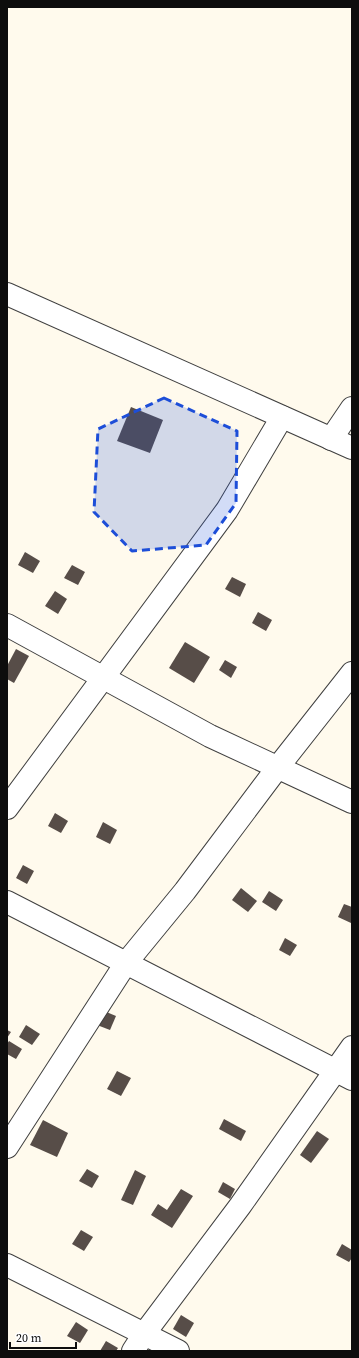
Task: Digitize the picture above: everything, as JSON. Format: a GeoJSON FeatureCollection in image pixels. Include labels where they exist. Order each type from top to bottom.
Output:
{"type":"FeatureCollection","features":[{"type":"Feature","properties":{"kind":"street"},"geometry":{"type":"LineString","coordinates":[[7,294],[352,448]]}},
{"type":"Feature","properties":{"kind":"street"},"geometry":{"type":"LineString","coordinates":[[331,439],[352,408]]}},
{"type":"Feature","properties":{"kind":"street"},"geometry":{"type":"LineString","coordinates":[[7,808],[227,510],[282,417]]}},
{"type":"Feature","properties":{"kind":"street"},"geometry":{"type":"LineString","coordinates":[[7,625],[210,736],[352,802]]}},
{"type":"Feature","properties":{"kind":"street"},"geometry":{"type":"LineString","coordinates":[[7,1147],[126,963],[185,891],[278,767],[352,673]]}},
{"type":"Feature","properties":{"kind":"street"},"geometry":{"type":"LineString","coordinates":[[7,902],[343,1075]]}},
{"type":"Feature","properties":{"kind":"street"},"geometry":{"type":"LineString","coordinates":[[138,1342],[240,1206],[343,1075],[352,1047]]}},
{"type":"Feature","properties":{"kind":"street"},"geometry":{"type":"LineString","coordinates":[[7,1265],[138,1342],[178,1351]]}},
{"type":"Feature","properties":{"kind":"highlighted area"},"geometry":{"type":"Polygon","coordinates":[[[164,398],[237,431],[236,503],[206,545],[132,551],[94,512],[98,429],[164,398]]]}},
{"type":"Feature","properties":{"kind":"building"},"geometry":{"type":"Polygon","coordinates":[[[131,407],[163,420],[150,453],[117,441],[131,407]]]}},
{"type":"Feature","properties":{"kind":"building"},"geometry":{"type":"Polygon","coordinates":[[[25,552],[40,561],[33,573],[18,565],[25,552]]]}},
{"type":"Feature","properties":{"kind":"building"},"geometry":{"type":"Polygon","coordinates":[[[72,565],[85,572],[78,585],[64,578],[72,565]]]}},
{"type":"Feature","properties":{"kind":"building"},"geometry":{"type":"Polygon","coordinates":[[[232,577],[246,584],[240,597],[225,589],[232,577]]]}},
{"type":"Feature","properties":{"kind":"building"},"geometry":{"type":"Polygon","coordinates":[[[55,591],[67,599],[58,614],[45,606],[55,591]]]}},
{"type":"Feature","properties":{"kind":"building"},"geometry":{"type":"Polygon","coordinates":[[[258,612],[272,620],[266,631],[252,623],[258,612]]]}},
{"type":"Feature","properties":{"kind":"building"},"geometry":{"type":"Polygon","coordinates":[[[185,642],[210,657],[194,683],[169,668],[185,642]]]}},
{"type":"Feature","properties":{"kind":"building"},"geometry":{"type":"Polygon","coordinates":[[[16,649],[29,656],[14,683],[7,679],[7,666],[16,649]]]}},
{"type":"Feature","properties":{"kind":"building"},"geometry":{"type":"Polygon","coordinates":[[[225,660],[237,667],[231,678],[219,670],[225,660]]]}},
{"type":"Feature","properties":{"kind":"building"},"geometry":{"type":"Polygon","coordinates":[[[55,813],[68,821],[61,833],[48,826],[55,813]]]}},
{"type":"Feature","properties":{"kind":"building"},"geometry":{"type":"Polygon","coordinates":[[[103,822],[117,830],[110,844],[96,837],[103,822]]]}},
{"type":"Feature","properties":{"kind":"building"},"geometry":{"type":"Polygon","coordinates":[[[23,865],[34,871],[27,884],[16,878],[23,865]]]}},
{"type":"Feature","properties":{"kind":"building"},"geometry":{"type":"Polygon","coordinates":[[[241,888],[257,901],[248,912],[232,900],[241,888]]]}},
{"type":"Feature","properties":{"kind":"building"},"geometry":{"type":"Polygon","coordinates":[[[269,891],[283,900],[276,911],[262,902],[269,891]]]}},
{"type":"Feature","properties":{"kind":"building"},"geometry":{"type":"Polygon","coordinates":[[[344,904],[352,907],[351,923],[338,917],[344,904]]]}},
{"type":"Feature","properties":{"kind":"building"},"geometry":{"type":"Polygon","coordinates":[[[285,938],[297,945],[290,956],[279,950],[285,938]]]}},
{"type":"Feature","properties":{"kind":"building"},"geometry":{"type":"Polygon","coordinates":[[[104,1011],[116,1016],[110,1030],[97,1025],[104,1011]]]}},
{"type":"Feature","properties":{"kind":"building"},"geometry":{"type":"Polygon","coordinates":[[[26,1025],[40,1034],[32,1045],[19,1037],[26,1025]]]}},
{"type":"Feature","properties":{"kind":"building"},"geometry":{"type":"Polygon","coordinates":[[[7,1030],[11,1032],[7,1038],[7,1030]]]}},
{"type":"Feature","properties":{"kind":"building"},"geometry":{"type":"Polygon","coordinates":[[[9,1041],[22,1049],[16,1059],[7,1054],[7,1044],[9,1041]]]}},
{"type":"Feature","properties":{"kind":"building"},"geometry":{"type":"Polygon","coordinates":[[[117,1071],[131,1078],[121,1096],[107,1089],[117,1071]]]}},
{"type":"Feature","properties":{"kind":"building"},"geometry":{"type":"Polygon","coordinates":[[[224,1119],[246,1131],[241,1141],[219,1129],[224,1119]]]}},
{"type":"Feature","properties":{"kind":"building"},"geometry":{"type":"Polygon","coordinates":[[[43,1120],[68,1133],[57,1157],[30,1145],[43,1120]]]}},
{"type":"Feature","properties":{"kind":"building"},"geometry":{"type":"Polygon","coordinates":[[[317,1131],[329,1139],[311,1163],[300,1155],[317,1131]]]}},
{"type":"Feature","properties":{"kind":"building"},"geometry":{"type":"Polygon","coordinates":[[[87,1169],[99,1176],[92,1188],[79,1181],[87,1169]]]}},
{"type":"Feature","properties":{"kind":"building"},"geometry":{"type":"Polygon","coordinates":[[[135,1170],[146,1176],[133,1205],[121,1200],[135,1170]]]}},
{"type":"Feature","properties":{"kind":"building"},"geometry":{"type":"Polygon","coordinates":[[[223,1182],[235,1189],[230,1199],[218,1192],[223,1182]]]}},
{"type":"Feature","properties":{"kind":"building"},"geometry":{"type":"Polygon","coordinates":[[[181,1189],[193,1196],[172,1228],[151,1215],[158,1204],[167,1210],[181,1189]]]}},
{"type":"Feature","properties":{"kind":"building"},"geometry":{"type":"Polygon","coordinates":[[[81,1230],[93,1237],[84,1251],[72,1244],[81,1230]]]}},
{"type":"Feature","properties":{"kind":"building"},"geometry":{"type":"Polygon","coordinates":[[[342,1244],[352,1250],[352,1258],[349,1262],[336,1255],[342,1244]]]}},
{"type":"Feature","properties":{"kind":"building"},"geometry":{"type":"Polygon","coordinates":[[[181,1315],[194,1323],[186,1337],[173,1329],[181,1315]]]}},
{"type":"Feature","properties":{"kind":"building"},"geometry":{"type":"Polygon","coordinates":[[[76,1322],[88,1330],[80,1343],[67,1336],[76,1322]]]}},
{"type":"Feature","properties":{"kind":"building"},"geometry":{"type":"Polygon","coordinates":[[[106,1341],[118,1348],[116,1351],[100,1351],[106,1341]]]}}]}
